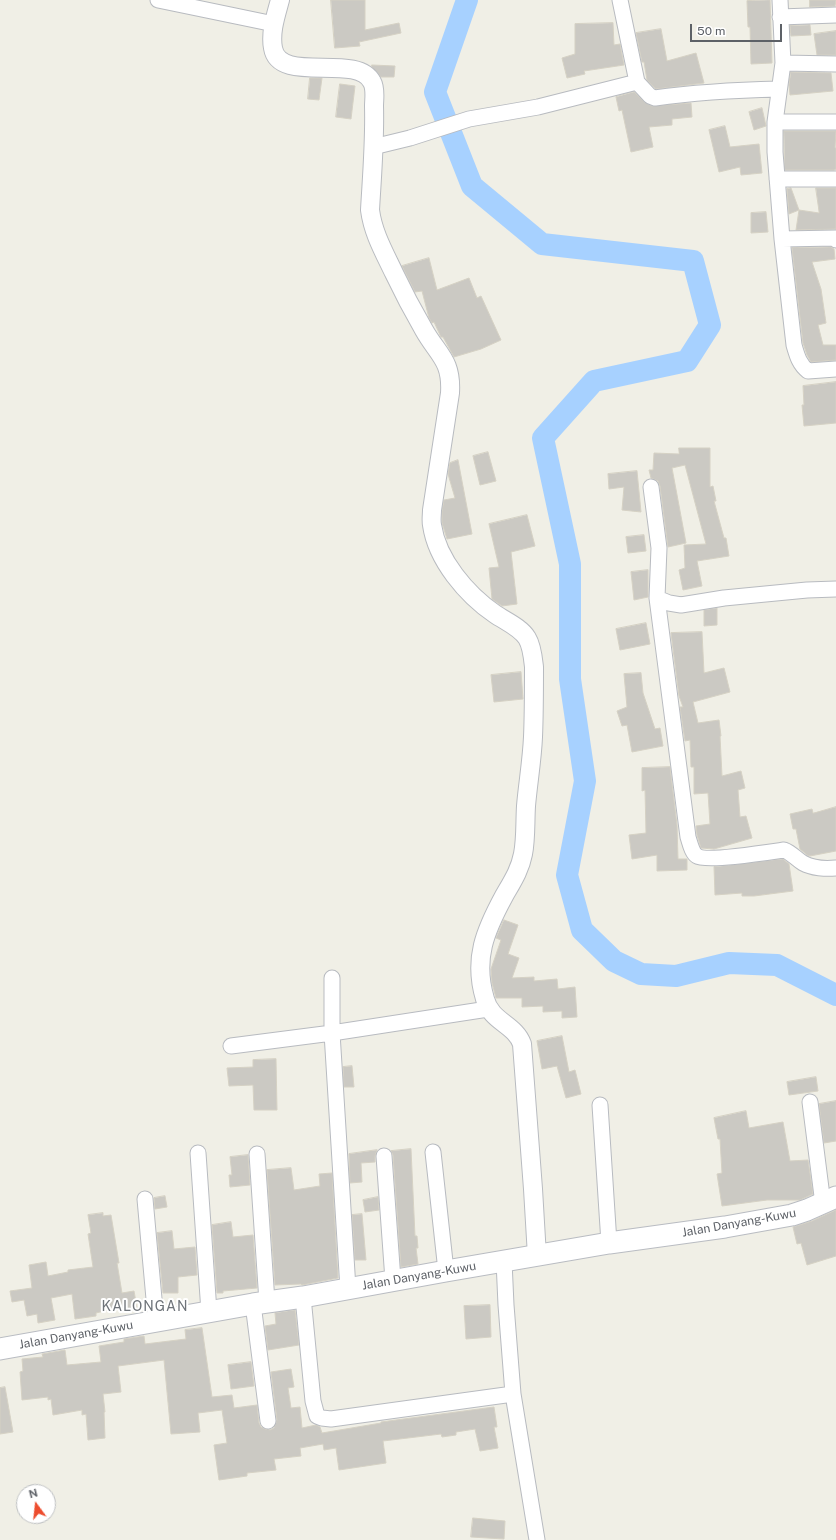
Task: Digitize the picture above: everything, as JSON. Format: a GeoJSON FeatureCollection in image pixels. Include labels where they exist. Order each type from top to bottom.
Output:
{"type":"FeatureCollection","features":[{"type":"Feature","properties":{"kind":"main road","name":"Jalan Danyang-Kuwu"},"geometry":{"type":"LineString","coordinates":[[0,1349],[610,1243],[725,1227],[792,1215],[829,1200]]}},
{"type":"Feature","properties":{"kind":"street"},"geometry":{"type":"LineString","coordinates":[[158,0],[274,24]]}},
{"type":"Feature","properties":{"kind":"street"},"geometry":{"type":"LineString","coordinates":[[280,0],[274,24],[273,49],[276,56],[282,62],[294,66],[351,68],[364,75],[372,82],[374,91],[370,210],[372,223],[379,242],[408,301],[425,332],[442,355],[449,369],[451,381],[432,510],[434,536],[450,568],[460,582],[487,609],[521,630],[527,638],[533,657],[533,738],[523,852],[517,875],[492,918],[484,939],[481,954],[481,971],[485,1000],[488,1009],[496,1018],[520,1036],[522,1044],[537,1256]]}},
{"type":"Feature","properties":{"kind":"street"},"geometry":{"type":"LineString","coordinates":[[620,0],[638,82],[650,96],[655,98],[706,92],[778,89]]}},
{"type":"Feature","properties":{"kind":"street"},"geometry":{"type":"LineString","coordinates":[[780,0],[783,63],[778,89],[775,122],[775,152],[782,239],[794,345],[798,360],[808,371],[836,369]]}},
{"type":"Feature","properties":{"kind":"street"},"geometry":{"type":"LineString","coordinates":[[780,17],[836,15]]}},
{"type":"Feature","properties":{"kind":"street"},"geometry":{"type":"LineString","coordinates":[[783,63],[836,64]]}},
{"type":"Feature","properties":{"kind":"street"},"geometry":{"type":"LineString","coordinates":[[373,147],[410,138],[469,119],[538,107],[638,82]]}},
{"type":"Feature","properties":{"kind":"street"},"geometry":{"type":"LineString","coordinates":[[775,122],[836,122]]}},
{"type":"Feature","properties":{"kind":"street"},"geometry":{"type":"LineString","coordinates":[[777,179],[836,180]]}},
{"type":"Feature","properties":{"kind":"street"},"geometry":{"type":"LineString","coordinates":[[782,239],[836,239]]}},
{"type":"Feature","properties":{"kind":"street"},"geometry":{"type":"LineString","coordinates":[[651,486],[659,548],[657,598],[688,837],[695,854],[701,858],[784,850],[791,853],[804,863],[824,868],[836,868]]}},
{"type":"Feature","properties":{"kind":"street"},"geometry":{"type":"LineString","coordinates":[[657,598],[669,603],[681,604],[724,598],[807,590],[836,589]]}},
{"type":"Feature","properties":{"kind":"street"},"geometry":{"type":"LineString","coordinates":[[332,978],[332,1033],[348,1289]]}},
{"type":"Feature","properties":{"kind":"street"},"geometry":{"type":"LineString","coordinates":[[231,1046],[332,1033],[488,1009]]}},
{"type":"Feature","properties":{"kind":"street"},"geometry":{"type":"LineString","coordinates":[[810,1102],[829,1200]]}},
{"type":"Feature","properties":{"kind":"street"},"geometry":{"type":"LineString","coordinates":[[600,1105],[610,1243]]}},
{"type":"Feature","properties":{"kind":"street"},"geometry":{"type":"LineString","coordinates":[[433,1152],[446,1271]]}},
{"type":"Feature","properties":{"kind":"street"},"geometry":{"type":"LineString","coordinates":[[198,1153],[209,1312]]}},
{"type":"Feature","properties":{"kind":"street"},"geometry":{"type":"LineString","coordinates":[[257,1154],[260,1303],[268,1421]]}},
{"type":"Feature","properties":{"kind":"street"},"geometry":{"type":"LineString","coordinates":[[384,1156],[393,1280]]}},
{"type":"Feature","properties":{"kind":"street"},"geometry":{"type":"LineString","coordinates":[[145,1199],[156,1321]]}},
{"type":"Feature","properties":{"kind":"street"},"geometry":{"type":"LineString","coordinates":[[504,1261],[513,1394],[537,1540]]}},
{"type":"Feature","properties":{"kind":"street"},"geometry":{"type":"LineString","coordinates":[[303,1297],[313,1401],[317,1416],[331,1419],[513,1394]]}},
{"type":"Feature","properties":{"kind":"building"},"geometry":{"type":"Polygon","coordinates":[[[331,0],[365,0],[365,30],[399,23],[401,33],[359,42],[360,46],[335,48],[331,0]]]}},
{"type":"Feature","properties":{"kind":"building"},"geometry":{"type":"Polygon","coordinates":[[[770,0],[772,63],[751,64],[750,27],[748,27],[747,1],[770,0]]]}},
{"type":"Feature","properties":{"kind":"building"},"geometry":{"type":"Polygon","coordinates":[[[810,0],[836,0],[835,6],[810,7],[810,0]]]}},
{"type":"Feature","properties":{"kind":"building"},"geometry":{"type":"Polygon","coordinates":[[[613,23],[614,45],[620,44],[624,65],[584,71],[585,74],[567,78],[562,58],[575,54],[575,24],[613,23]]]}},
{"type":"Feature","properties":{"kind":"building"},"geometry":{"type":"Polygon","coordinates":[[[810,25],[811,35],[791,36],[790,26],[810,25]]]}},
{"type":"Feature","properties":{"kind":"building"},"geometry":{"type":"Polygon","coordinates":[[[661,29],[667,61],[696,53],[704,83],[656,89],[647,80],[636,33],[661,29]]]}},
{"type":"Feature","properties":{"kind":"building"},"geometry":{"type":"Polygon","coordinates":[[[836,31],[836,55],[817,55],[814,34],[836,31]]]}},
{"type":"Feature","properties":{"kind":"building"},"geometry":{"type":"Polygon","coordinates":[[[372,65],[395,66],[394,77],[381,77],[372,65]]]}},
{"type":"Feature","properties":{"kind":"building"},"geometry":{"type":"Polygon","coordinates":[[[791,72],[831,73],[833,91],[790,95],[789,85],[791,72]]]}},
{"type":"Feature","properties":{"kind":"building"},"geometry":{"type":"Polygon","coordinates":[[[310,78],[322,78],[319,100],[308,99],[310,78]]]}},
{"type":"Feature","properties":{"kind":"building"},"geometry":{"type":"Polygon","coordinates":[[[340,84],[355,86],[351,119],[336,117],[340,84]]]}},
{"type":"Feature","properties":{"kind":"building"},"geometry":{"type":"Polygon","coordinates":[[[634,92],[644,102],[652,106],[691,103],[692,117],[672,119],[672,125],[649,127],[653,147],[631,152],[622,110],[619,111],[616,97],[634,92]]]}},
{"type":"Feature","properties":{"kind":"building"},"geometry":{"type":"Polygon","coordinates":[[[762,108],[766,126],[754,130],[749,112],[762,108]]]}},
{"type":"Feature","properties":{"kind":"building"},"geometry":{"type":"Polygon","coordinates":[[[725,126],[730,147],[759,144],[762,173],[741,175],[740,167],[719,172],[709,130],[725,126]]]}},
{"type":"Feature","properties":{"kind":"building"},"geometry":{"type":"Polygon","coordinates":[[[784,131],[836,131],[836,169],[785,170],[784,131]]]}},
{"type":"Feature","properties":{"kind":"building"},"geometry":{"type":"Polygon","coordinates":[[[791,188],[799,210],[789,214],[787,189],[791,188]]]}},
{"type":"Feature","properties":{"kind":"building"},"geometry":{"type":"Polygon","coordinates":[[[816,188],[836,188],[836,229],[796,230],[799,210],[819,213],[816,188]]]}},
{"type":"Feature","properties":{"kind":"building"},"geometry":{"type":"Polygon","coordinates":[[[766,212],[768,232],[751,233],[751,213],[766,212]]]}},
{"type":"Feature","properties":{"kind":"building"},"geometry":{"type":"Polygon","coordinates":[[[831,247],[834,249],[835,259],[812,262],[821,289],[826,323],[818,325],[823,345],[836,345],[836,360],[811,362],[803,343],[792,248],[831,247]]]}},
{"type":"Feature","properties":{"kind":"building"},"geometry":{"type":"Polygon","coordinates":[[[429,258],[437,290],[469,278],[477,298],[481,296],[501,340],[481,349],[454,357],[443,337],[441,337],[434,322],[432,323],[429,318],[422,291],[415,292],[402,266],[429,258]]]}},
{"type":"Feature","properties":{"kind":"building"},"geometry":{"type":"Polygon","coordinates":[[[836,382],[836,423],[804,426],[802,405],[804,405],[803,386],[836,382]]]}},
{"type":"Feature","properties":{"kind":"building"},"geometry":{"type":"Polygon","coordinates":[[[679,448],[710,448],[710,487],[713,486],[716,501],[714,501],[724,538],[726,538],[729,556],[697,561],[702,586],[683,590],[679,570],[685,568],[684,545],[706,544],[685,465],[672,468],[686,543],[668,547],[660,486],[658,481],[651,478],[649,470],[653,470],[654,453],[679,454],[679,448]]]}},
{"type":"Feature","properties":{"kind":"building"},"geometry":{"type":"Polygon","coordinates":[[[488,452],[496,481],[480,485],[473,456],[488,452]]]}},
{"type":"Feature","properties":{"kind":"building"},"geometry":{"type":"Polygon","coordinates":[[[458,460],[472,534],[447,539],[442,523],[442,511],[444,500],[455,498],[448,474],[450,463],[458,460]]]}},
{"type":"Feature","properties":{"kind":"building"},"geometry":{"type":"Polygon","coordinates":[[[637,471],[641,512],[622,510],[624,487],[609,489],[608,474],[637,471]]]}},
{"type":"Feature","properties":{"kind":"building"},"geometry":{"type":"Polygon","coordinates":[[[527,515],[535,546],[511,552],[517,604],[502,606],[492,599],[489,568],[499,567],[489,524],[527,515]]]}},
{"type":"Feature","properties":{"kind":"building"},"geometry":{"type":"Polygon","coordinates":[[[644,535],[646,551],[628,553],[626,537],[644,535]]]}},
{"type":"Feature","properties":{"kind":"building"},"geometry":{"type":"Polygon","coordinates":[[[648,570],[648,597],[634,600],[631,572],[648,570]]]}},
{"type":"Feature","properties":{"kind":"building"},"geometry":{"type":"Polygon","coordinates":[[[717,608],[717,625],[704,626],[704,610],[717,608]]]}},
{"type":"Feature","properties":{"kind":"building"},"geometry":{"type":"Polygon","coordinates":[[[646,623],[650,644],[620,650],[616,629],[646,623]]]}},
{"type":"Feature","properties":{"kind":"building"},"geometry":{"type":"Polygon","coordinates":[[[702,632],[704,673],[724,668],[730,692],[693,702],[698,723],[719,720],[722,776],[741,771],[745,788],[738,790],[740,817],[746,816],[752,838],[714,849],[701,848],[697,835],[696,826],[710,824],[708,793],[694,794],[694,767],[691,767],[690,740],[685,741],[680,707],[683,707],[679,696],[671,633],[702,632]]]}},
{"type":"Feature","properties":{"kind":"building"},"geometry":{"type":"Polygon","coordinates":[[[521,672],[523,699],[494,702],[491,675],[521,672]]]}},
{"type":"Feature","properties":{"kind":"building"},"geometry":{"type":"Polygon","coordinates":[[[641,673],[643,693],[655,729],[660,728],[663,746],[632,752],[627,725],[622,726],[617,711],[627,707],[624,674],[641,673]]]}},
{"type":"Feature","properties":{"kind":"building"},"geometry":{"type":"Polygon","coordinates":[[[670,767],[677,825],[678,859],[687,859],[687,870],[657,871],[657,855],[632,859],[629,835],[646,833],[645,790],[642,791],[642,768],[670,767]]]}},
{"type":"Feature","properties":{"kind":"building"},"geometry":{"type":"Polygon","coordinates":[[[836,807],[836,851],[810,856],[807,855],[800,849],[796,829],[793,829],[790,814],[812,809],[813,813],[836,807]]]}},
{"type":"Feature","properties":{"kind":"building"},"geometry":{"type":"Polygon","coordinates":[[[783,859],[789,864],[793,891],[754,896],[742,896],[742,893],[715,895],[714,867],[783,859]]]}},
{"type":"Feature","properties":{"kind":"building"},"geometry":{"type":"Polygon","coordinates":[[[504,920],[518,925],[508,954],[519,958],[512,978],[534,977],[534,981],[557,979],[558,989],[575,987],[577,1017],[562,1018],[562,1011],[543,1012],[543,1006],[522,1007],[522,998],[496,998],[492,983],[491,969],[501,940],[496,938],[504,920]]]}},
{"type":"Feature","properties":{"kind":"building"},"geometry":{"type":"Polygon","coordinates":[[[562,1036],[569,1072],[575,1070],[581,1094],[566,1098],[557,1066],[542,1069],[537,1041],[562,1036]]]}},
{"type":"Feature","properties":{"kind":"building"},"geometry":{"type":"Polygon","coordinates":[[[276,1059],[277,1110],[254,1110],[253,1085],[229,1086],[227,1068],[253,1067],[253,1060],[276,1059]]]}},
{"type":"Feature","properties":{"kind":"building"},"geometry":{"type":"Polygon","coordinates":[[[352,1066],[354,1087],[344,1087],[343,1067],[352,1066]]]}},
{"type":"Feature","properties":{"kind":"building"},"geometry":{"type":"Polygon","coordinates":[[[816,1077],[818,1091],[789,1095],[787,1082],[816,1077]]]}},
{"type":"Feature","properties":{"kind":"building"},"geometry":{"type":"Polygon","coordinates":[[[836,1101],[836,1141],[824,1143],[819,1104],[836,1101]]]}},
{"type":"Feature","properties":{"kind":"building"},"geometry":{"type":"Polygon","coordinates":[[[746,1111],[749,1128],[783,1122],[790,1161],[808,1160],[813,1194],[800,1200],[767,1200],[722,1206],[717,1174],[722,1173],[720,1139],[718,1139],[714,1118],[746,1111]]]}},
{"type":"Feature","properties":{"kind":"building"},"geometry":{"type":"Polygon","coordinates":[[[411,1149],[415,1236],[417,1236],[418,1248],[416,1248],[418,1264],[401,1267],[393,1155],[391,1151],[411,1149]]]}},
{"type":"Feature","properties":{"kind":"building"},"geometry":{"type":"Polygon","coordinates":[[[377,1150],[375,1162],[361,1163],[362,1182],[350,1183],[349,1154],[377,1150]]]}},
{"type":"Feature","properties":{"kind":"building"},"geometry":{"type":"Polygon","coordinates":[[[248,1155],[250,1185],[230,1187],[229,1175],[232,1175],[230,1157],[248,1155]]]}},
{"type":"Feature","properties":{"kind":"building"},"geometry":{"type":"Polygon","coordinates":[[[291,1168],[294,1190],[320,1186],[319,1174],[332,1173],[338,1278],[302,1285],[275,1285],[267,1170],[291,1168]]]}},
{"type":"Feature","properties":{"kind":"building"},"geometry":{"type":"Polygon","coordinates":[[[165,1196],[167,1207],[155,1209],[154,1198],[165,1196]]]}},
{"type":"Feature","properties":{"kind":"building"},"geometry":{"type":"Polygon","coordinates":[[[378,1197],[379,1210],[365,1212],[363,1200],[378,1197]]]}},
{"type":"Feature","properties":{"kind":"building"},"geometry":{"type":"Polygon","coordinates":[[[836,1210],[836,1256],[807,1265],[801,1243],[797,1244],[793,1227],[812,1221],[836,1210]]]}},
{"type":"Feature","properties":{"kind":"building"},"geometry":{"type":"Polygon","coordinates":[[[103,1213],[103,1216],[111,1215],[119,1263],[117,1263],[122,1293],[134,1291],[137,1308],[121,1310],[120,1307],[96,1313],[96,1316],[75,1319],[72,1294],[51,1298],[55,1320],[38,1323],[37,1314],[27,1316],[24,1300],[12,1302],[10,1291],[32,1288],[29,1265],[46,1262],[48,1276],[68,1272],[68,1270],[93,1267],[88,1234],[91,1233],[88,1215],[103,1213]]]}},
{"type":"Feature","properties":{"kind":"building"},"geometry":{"type":"Polygon","coordinates":[[[362,1214],[366,1260],[355,1260],[352,1215],[362,1214]]]}},
{"type":"Feature","properties":{"kind":"building"},"geometry":{"type":"Polygon","coordinates":[[[231,1222],[233,1237],[253,1235],[257,1288],[223,1291],[223,1293],[217,1293],[212,1225],[231,1222]]]}},
{"type":"Feature","properties":{"kind":"building"},"geometry":{"type":"Polygon","coordinates":[[[172,1231],[174,1249],[195,1247],[197,1275],[178,1277],[178,1293],[163,1293],[157,1233],[172,1231]]]}},
{"type":"Feature","properties":{"kind":"building"},"geometry":{"type":"Polygon","coordinates":[[[490,1305],[491,1337],[466,1339],[464,1306],[490,1305]]]}},
{"type":"Feature","properties":{"kind":"building"},"geometry":{"type":"Polygon","coordinates":[[[295,1310],[299,1345],[268,1350],[265,1326],[276,1324],[275,1313],[295,1310]]]}},
{"type":"Feature","properties":{"kind":"building"},"geometry":{"type":"Polygon","coordinates":[[[202,1328],[212,1397],[232,1395],[234,1408],[257,1405],[259,1423],[261,1427],[265,1429],[270,1430],[274,1428],[277,1420],[271,1372],[291,1369],[294,1387],[288,1388],[291,1408],[300,1407],[302,1428],[316,1425],[320,1427],[322,1433],[381,1422],[494,1407],[497,1427],[494,1427],[498,1448],[480,1451],[475,1429],[456,1432],[456,1435],[442,1437],[441,1434],[383,1441],[386,1463],[339,1470],[336,1448],[324,1450],[323,1444],[300,1448],[301,1456],[274,1459],[276,1470],[247,1473],[247,1476],[219,1480],[214,1445],[227,1443],[222,1410],[198,1413],[200,1432],[171,1434],[164,1360],[118,1366],[121,1392],[103,1394],[105,1438],[88,1440],[86,1414],[82,1415],[82,1410],[53,1415],[51,1399],[48,1400],[48,1397],[22,1400],[20,1372],[23,1371],[22,1359],[43,1357],[42,1354],[65,1350],[67,1365],[101,1362],[99,1346],[124,1342],[124,1339],[144,1336],[145,1344],[186,1339],[185,1330],[202,1328]]]}},
{"type":"Feature","properties":{"kind":"building"},"geometry":{"type":"Polygon","coordinates":[[[251,1362],[254,1386],[231,1389],[228,1365],[251,1362]]]}},
{"type":"Feature","properties":{"kind":"building"},"geometry":{"type":"Polygon","coordinates":[[[5,1387],[13,1432],[0,1434],[0,1388],[5,1387]]]}},
{"type":"Feature","properties":{"kind":"building"},"geometry":{"type":"Polygon","coordinates":[[[473,1518],[505,1521],[504,1539],[471,1537],[473,1518]]]}},
{"type":"Feature","properties":{"kind":"waterway"},"geometry":{"type":"LineString","coordinates":[[467,0],[435,92],[472,186],[542,244],[693,261],[710,325],[687,361],[594,381],[543,438],[570,564],[570,679],[585,781],[567,875],[582,930],[614,961],[641,974],[676,976],[729,963],[777,965],[836,995]]}},
{"type":"Feature","properties":{"kind":"district","name":"KALONGAN"},"geometry":{"type":"Point","coordinates":[145,1307]}}]}
